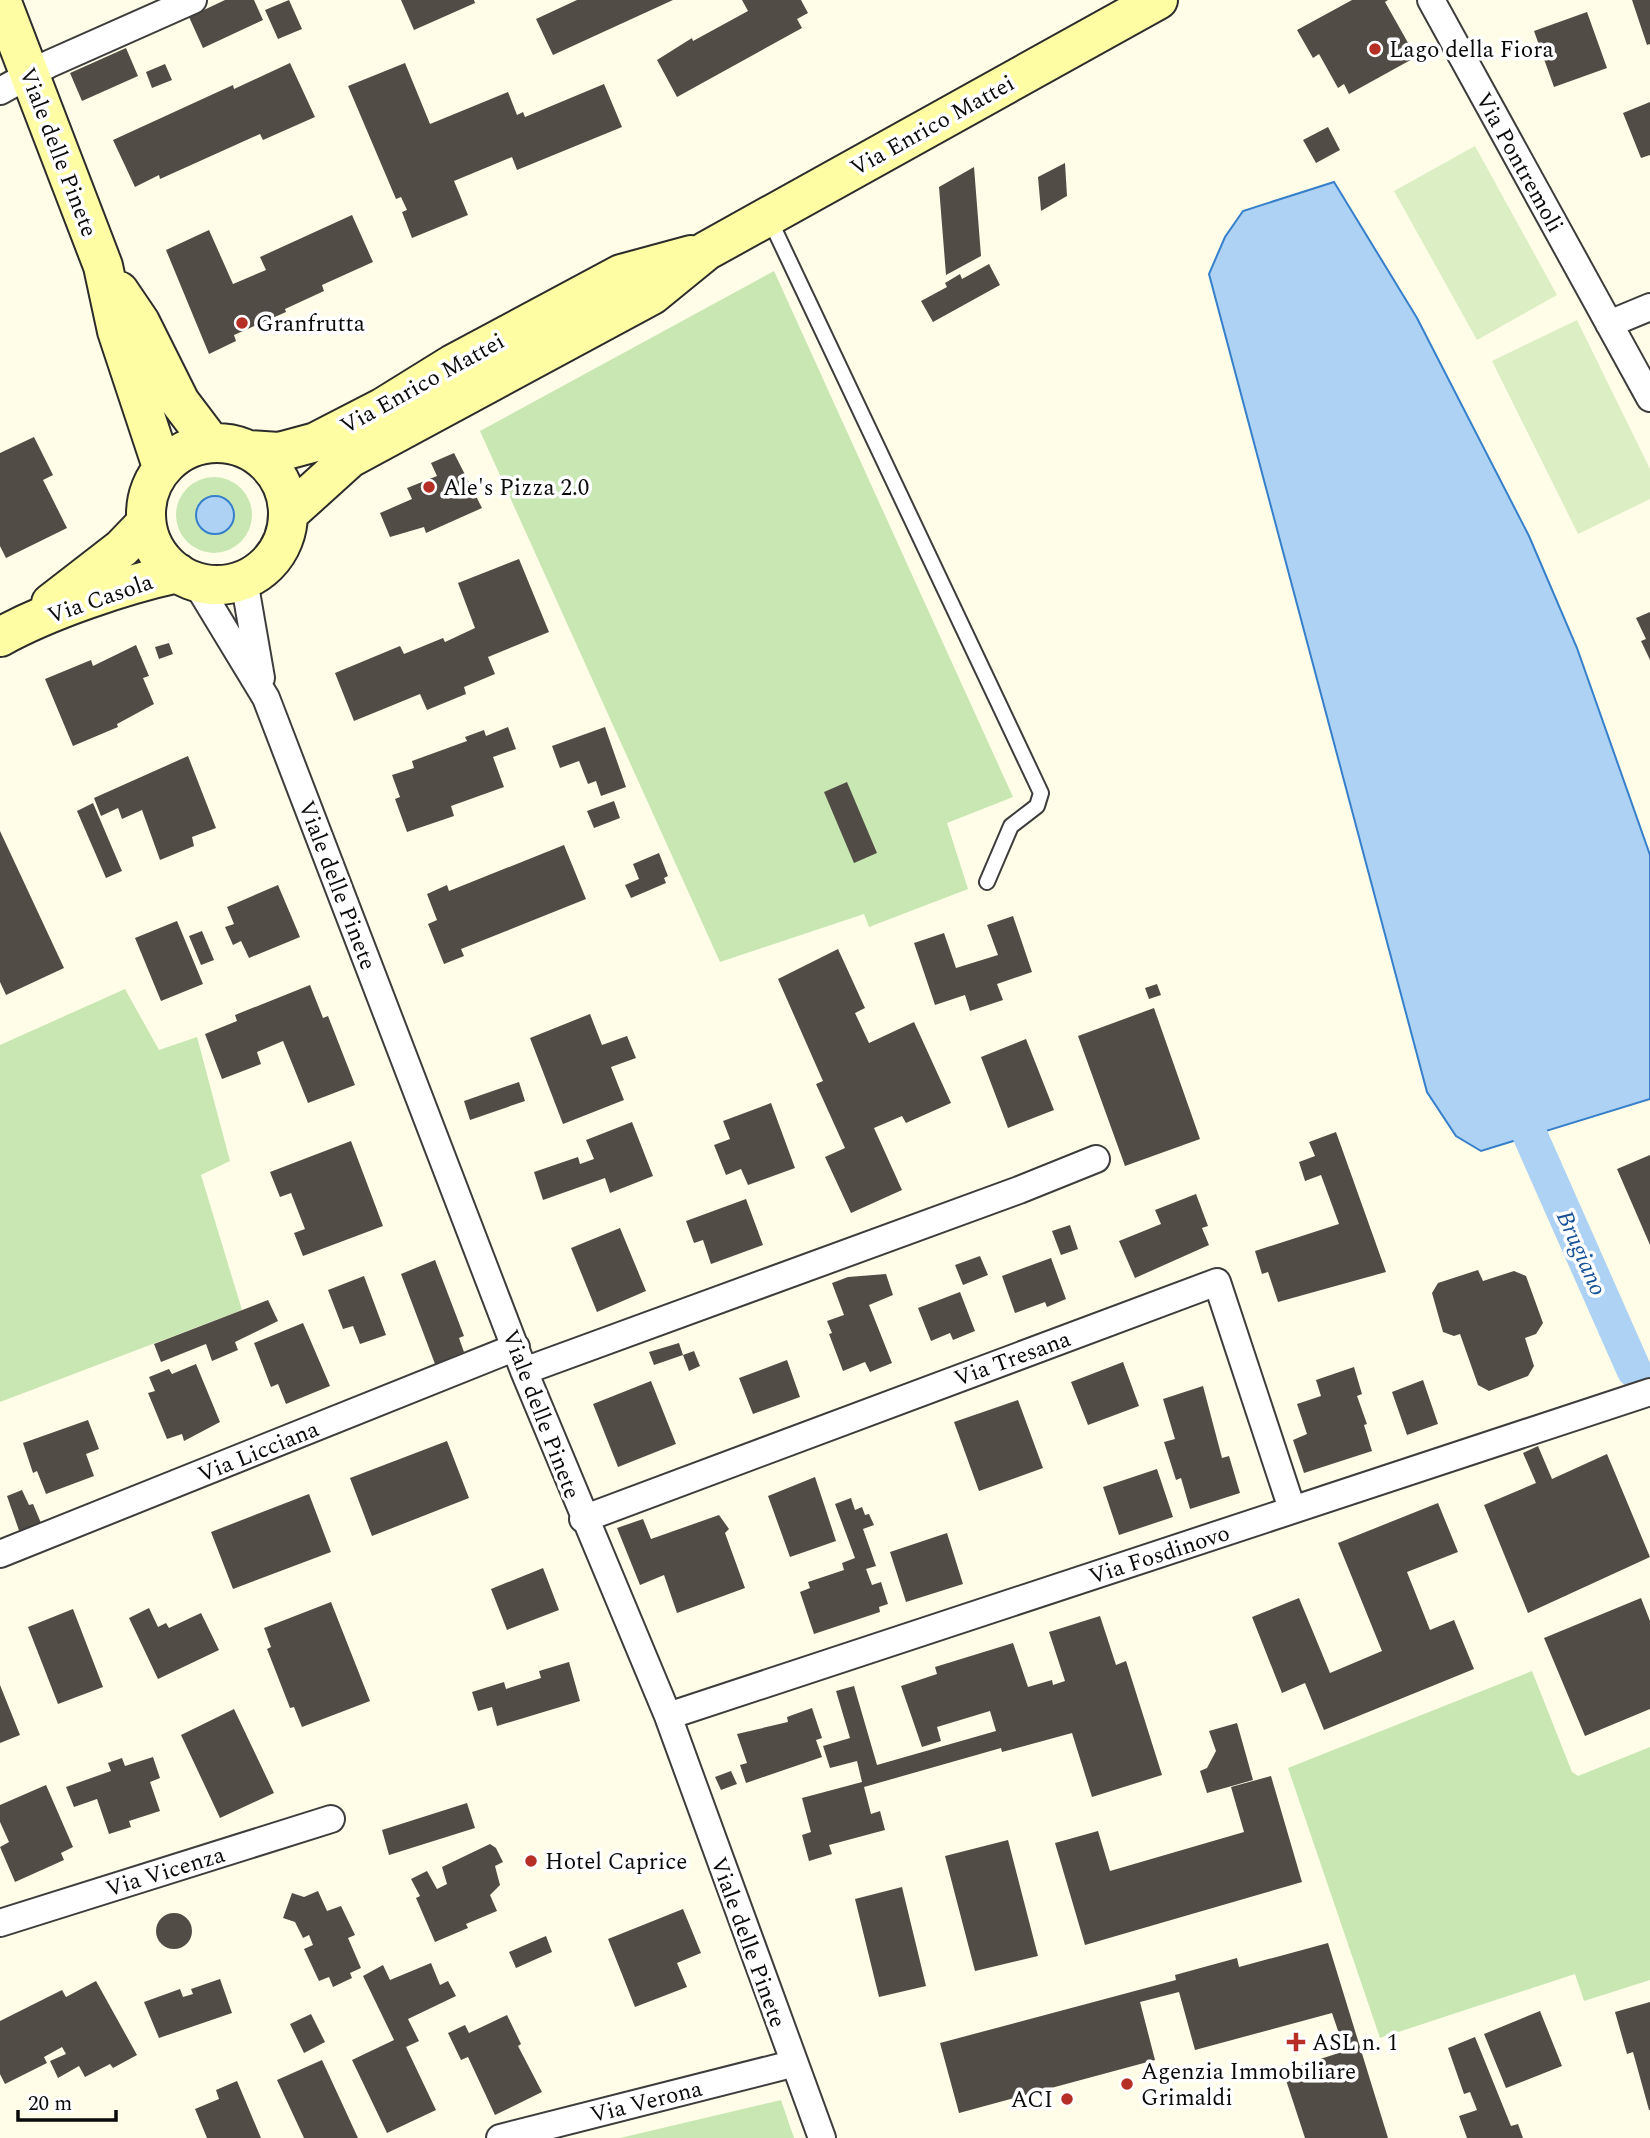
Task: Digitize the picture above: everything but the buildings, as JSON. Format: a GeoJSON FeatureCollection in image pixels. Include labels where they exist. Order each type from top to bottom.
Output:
{"type":"FeatureCollection","features":[{"type":"Feature","properties":{"kind":"main road","name":"Viale delle Pinete"},"geometry":{"type":"LineString","coordinates":[[1,0],[14,83],[103,265],[140,322],[180,402],[211,443]]}},
{"type":"Feature","properties":{"kind":"main road","name":"Via Enrico Mattei"},"geometry":{"type":"LineString","coordinates":[[288,514],[350,458],[652,295],[706,251],[1158,0]]}},
{"type":"Feature","properties":{"kind":"main road","name":"Via Enrico Mattei"},"geometry":{"type":"LineString","coordinates":[[248,450],[279,452],[316,442],[382,408],[453,364],[621,274],[706,251]]}},
{"type":"Feature","properties":{"kind":"main road","name":"Viale delle Pinete"},"geometry":{"type":"LineString","coordinates":[[103,265],[117,331],[162,467]]}},
{"type":"Feature","properties":{"kind":"main road"},"geometry":{"type":"LineString","coordinates":[[146,523],[148,499],[162,467],[192,447],[211,443],[230,444],[248,450],[265,461],[278,476],[286,495],[288,514],[285,535],[276,554],[262,569],[244,580],[219,585],[187,577]]}},
{"type":"Feature","properties":{"kind":"main road","name":"Viale delle Pinete"},"geometry":{"type":"LineString","coordinates":[[146,523],[153,545],[164,561],[187,577]]}},
{"type":"Feature","properties":{"kind":"main road","name":"Via Casola"},"geometry":{"type":"LineString","coordinates":[[11,631],[122,548],[146,523]]}},
{"type":"Feature","properties":{"kind":"main road","name":"Via Casola"},"geometry":{"type":"LineString","coordinates":[[11,631],[147,580],[187,577]]}},
{"type":"Feature","properties":{"kind":"street"},"geometry":{"type":"LineString","coordinates":[[14,83],[193,0]]}},
{"type":"Feature","properties":{"kind":"street","name":"Via Pontremoli"},"geometry":{"type":"LineString","coordinates":[[1431,0],[1650,398]]}},
{"type":"Feature","properties":{"kind":"street"},"geometry":{"type":"LineString","coordinates":[[1609,324],[1650,307]]}},
{"type":"Feature","properties":{"kind":"street","name":"Viale delle Pinete"},"geometry":{"type":"LineString","coordinates":[[187,577],[262,690]]}},
{"type":"Feature","properties":{"kind":"street","name":"Viale delle Pinete"},"geometry":{"type":"LineString","coordinates":[[244,580],[262,690],[520,1359],[583,1518],[668,1716],[822,2138]]}},
{"type":"Feature","properties":{"kind":"street","name":"Via Licciana"},"geometry":{"type":"LineString","coordinates":[[0,1554],[520,1359],[1019,1191],[1096,1159]]}},
{"type":"Feature","properties":{"kind":"street","name":"Via Tresana"},"geometry":{"type":"LineString","coordinates":[[583,1518],[1217,1282],[1292,1509]]}},
{"type":"Feature","properties":{"kind":"street","name":"Via Fosdinovo"},"geometry":{"type":"LineString","coordinates":[[668,1716],[1650,1392]]}},
{"type":"Feature","properties":{"kind":"street","name":"Via Vicenza"},"geometry":{"type":"LineString","coordinates":[[0,1923],[331,1819]]}},
{"type":"Feature","properties":{"kind":"street","name":"Via Verona"},"geometry":{"type":"LineString","coordinates":[[500,2138],[793,2064]]}},
{"type":"Feature","properties":{"kind":"lane"},"geometry":{"type":"LineString","coordinates":[[768,216],[1041,793],[1037,806],[1012,826],[986,882]]}},
{"type":"Feature","properties":{"kind":"green space"},"geometry":{"type":"Polygon","coordinates":[[[1475,146],[1557,295],[1477,340],[1394,191],[1475,146]]]}},
{"type":"Feature","properties":{"kind":"green space"},"geometry":{"type":"Polygon","coordinates":[[[774,271],[1013,797],[947,823],[968,889],[869,927],[864,914],[720,962],[480,431],[774,271]]]}},
{"type":"Feature","properties":{"kind":"green space"},"geometry":{"type":"Polygon","coordinates":[[[1577,320],[1650,469],[1650,499],[1578,534],[1492,361],[1577,320]]]}},
{"type":"Feature","properties":{"kind":"green space"},"geometry":{"type":"Polygon","coordinates":[[[214,477],[229,480],[241,488],[249,500],[252,515],[249,530],[241,542],[229,550],[214,553],[199,550],[187,542],[179,530],[176,515],[179,500],[187,488],[199,480],[214,477]]]}},
{"type":"Feature","properties":{"kind":"green space"},"geometry":{"type":"Polygon","coordinates":[[[125,989],[159,1050],[197,1037],[230,1161],[201,1175],[242,1310],[0,1402],[0,1045],[125,989]]]}},
{"type":"Feature","properties":{"kind":"green space"},"geometry":{"type":"Polygon","coordinates":[[[1532,1671],[1572,1772],[1578,1776],[1650,1747],[1650,1980],[1584,2001],[1575,1974],[1380,2038],[1288,1768],[1532,1671]]]}},
{"type":"Feature","properties":{"kind":"green space"},"geometry":{"type":"Polygon","coordinates":[[[781,2100],[794,2138],[620,2138],[781,2100]]]}},
{"type":"Feature","properties":{"kind":"water"},"geometry":{"type":"Polygon","coordinates":[[[1334,182],[1417,318],[1529,536],[1577,648],[1650,855],[1650,1099],[1481,1151],[1456,1136],[1427,1092],[1209,274],[1225,237],[1243,211],[1334,182]]]}},
{"type":"Feature","properties":{"kind":"water"},"geometry":{"type":"Polygon","coordinates":[[[215,496],[228,502],[234,515],[228,528],[215,534],[202,528],[196,515],[202,502],[215,496]]]}},
{"type":"Feature","properties":{"kind":"waterway","name":"Brugiano"},"geometry":{"type":"LineString","coordinates":[[1530,1135],[1634,1370]]}},
{"type":"Feature","properties":{"kind":"place","name":"Lago della Fiora"},"geometry":{"type":"Point","coordinates":[1375,49]}},
{"type":"Feature","properties":{"kind":"place","name":"Granfrutta"},"geometry":{"type":"Point","coordinates":[242,323]}},
{"type":"Feature","properties":{"kind":"place","name":"Ale's Pizza 2.0"},"geometry":{"type":"Point","coordinates":[429,487]}},
{"type":"Feature","properties":{"kind":"place","name":"Hotel Caprice"},"geometry":{"type":"Point","coordinates":[531,1861]}},
{"type":"Feature","properties":{"kind":"place","name":"ASL n. 1"},"geometry":{"type":"Point","coordinates":[1296,2042]}},
{"type":"Feature","properties":{"kind":"place","name":"Agenzia Immobiliare Grimaldi"},"geometry":{"type":"Point","coordinates":[1127,2084]}},
{"type":"Feature","properties":{"kind":"place","name":"ACI"},"geometry":{"type":"Point","coordinates":[1067,2099]}}]}
